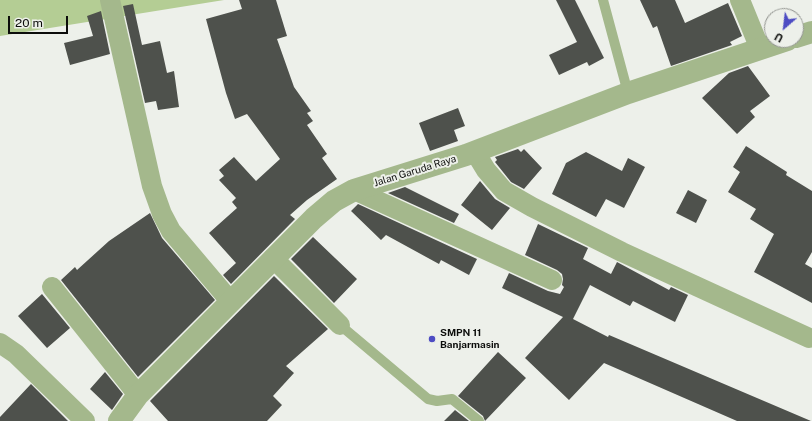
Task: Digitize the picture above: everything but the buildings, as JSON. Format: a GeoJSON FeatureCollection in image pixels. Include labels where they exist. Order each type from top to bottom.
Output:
{"type":"FeatureCollection","features":[{"type":"Feature","properties":{"kind":"street"},"geometry":{"type":"LineString","coordinates":[[110,0],[152,186],[162,214],[184,249],[231,302]]}},
{"type":"Feature","properties":{"kind":"street"},"geometry":{"type":"LineString","coordinates":[[740,0],[760,49]]}},
{"type":"Feature","properties":{"kind":"street","name":"Jalan Garuda Raya"},"geometry":{"type":"LineString","coordinates":[[118,421],[138,395],[273,258],[325,208],[354,190],[475,152],[628,94],[764,48]]}},
{"type":"Feature","properties":{"kind":"street"},"geometry":{"type":"LineString","coordinates":[[475,152],[486,170],[504,191],[532,208],[622,252],[809,338]]}},
{"type":"Feature","properties":{"kind":"street"},"geometry":{"type":"LineString","coordinates":[[354,190],[552,280]]}},
{"type":"Feature","properties":{"kind":"street"},"geometry":{"type":"LineString","coordinates":[[273,258],[340,325]]}},
{"type":"Feature","properties":{"kind":"street"},"geometry":{"type":"LineString","coordinates":[[52,287],[138,395]]}},
{"type":"Feature","properties":{"kind":"street"},"geometry":{"type":"LineString","coordinates":[[0,343],[16,354],[85,421]]}},
{"type":"Feature","properties":{"kind":"lane"},"geometry":{"type":"LineString","coordinates":[[603,0],[628,94]]}},
{"type":"Feature","properties":{"kind":"lane"},"geometry":{"type":"LineString","coordinates":[[340,325],[428,399],[437,401],[452,399],[479,421]]}},
{"type":"Feature","properties":{"kind":"shaded area"},"geometry":{"type":"Polygon","coordinates":[[[0,0],[224,0],[0,36],[0,0]]]}},
{"type":"Feature","properties":{"kind":"place","name":"SMPN 11 Banjarmasin"},"geometry":{"type":"Point","coordinates":[432,339]}}]}
